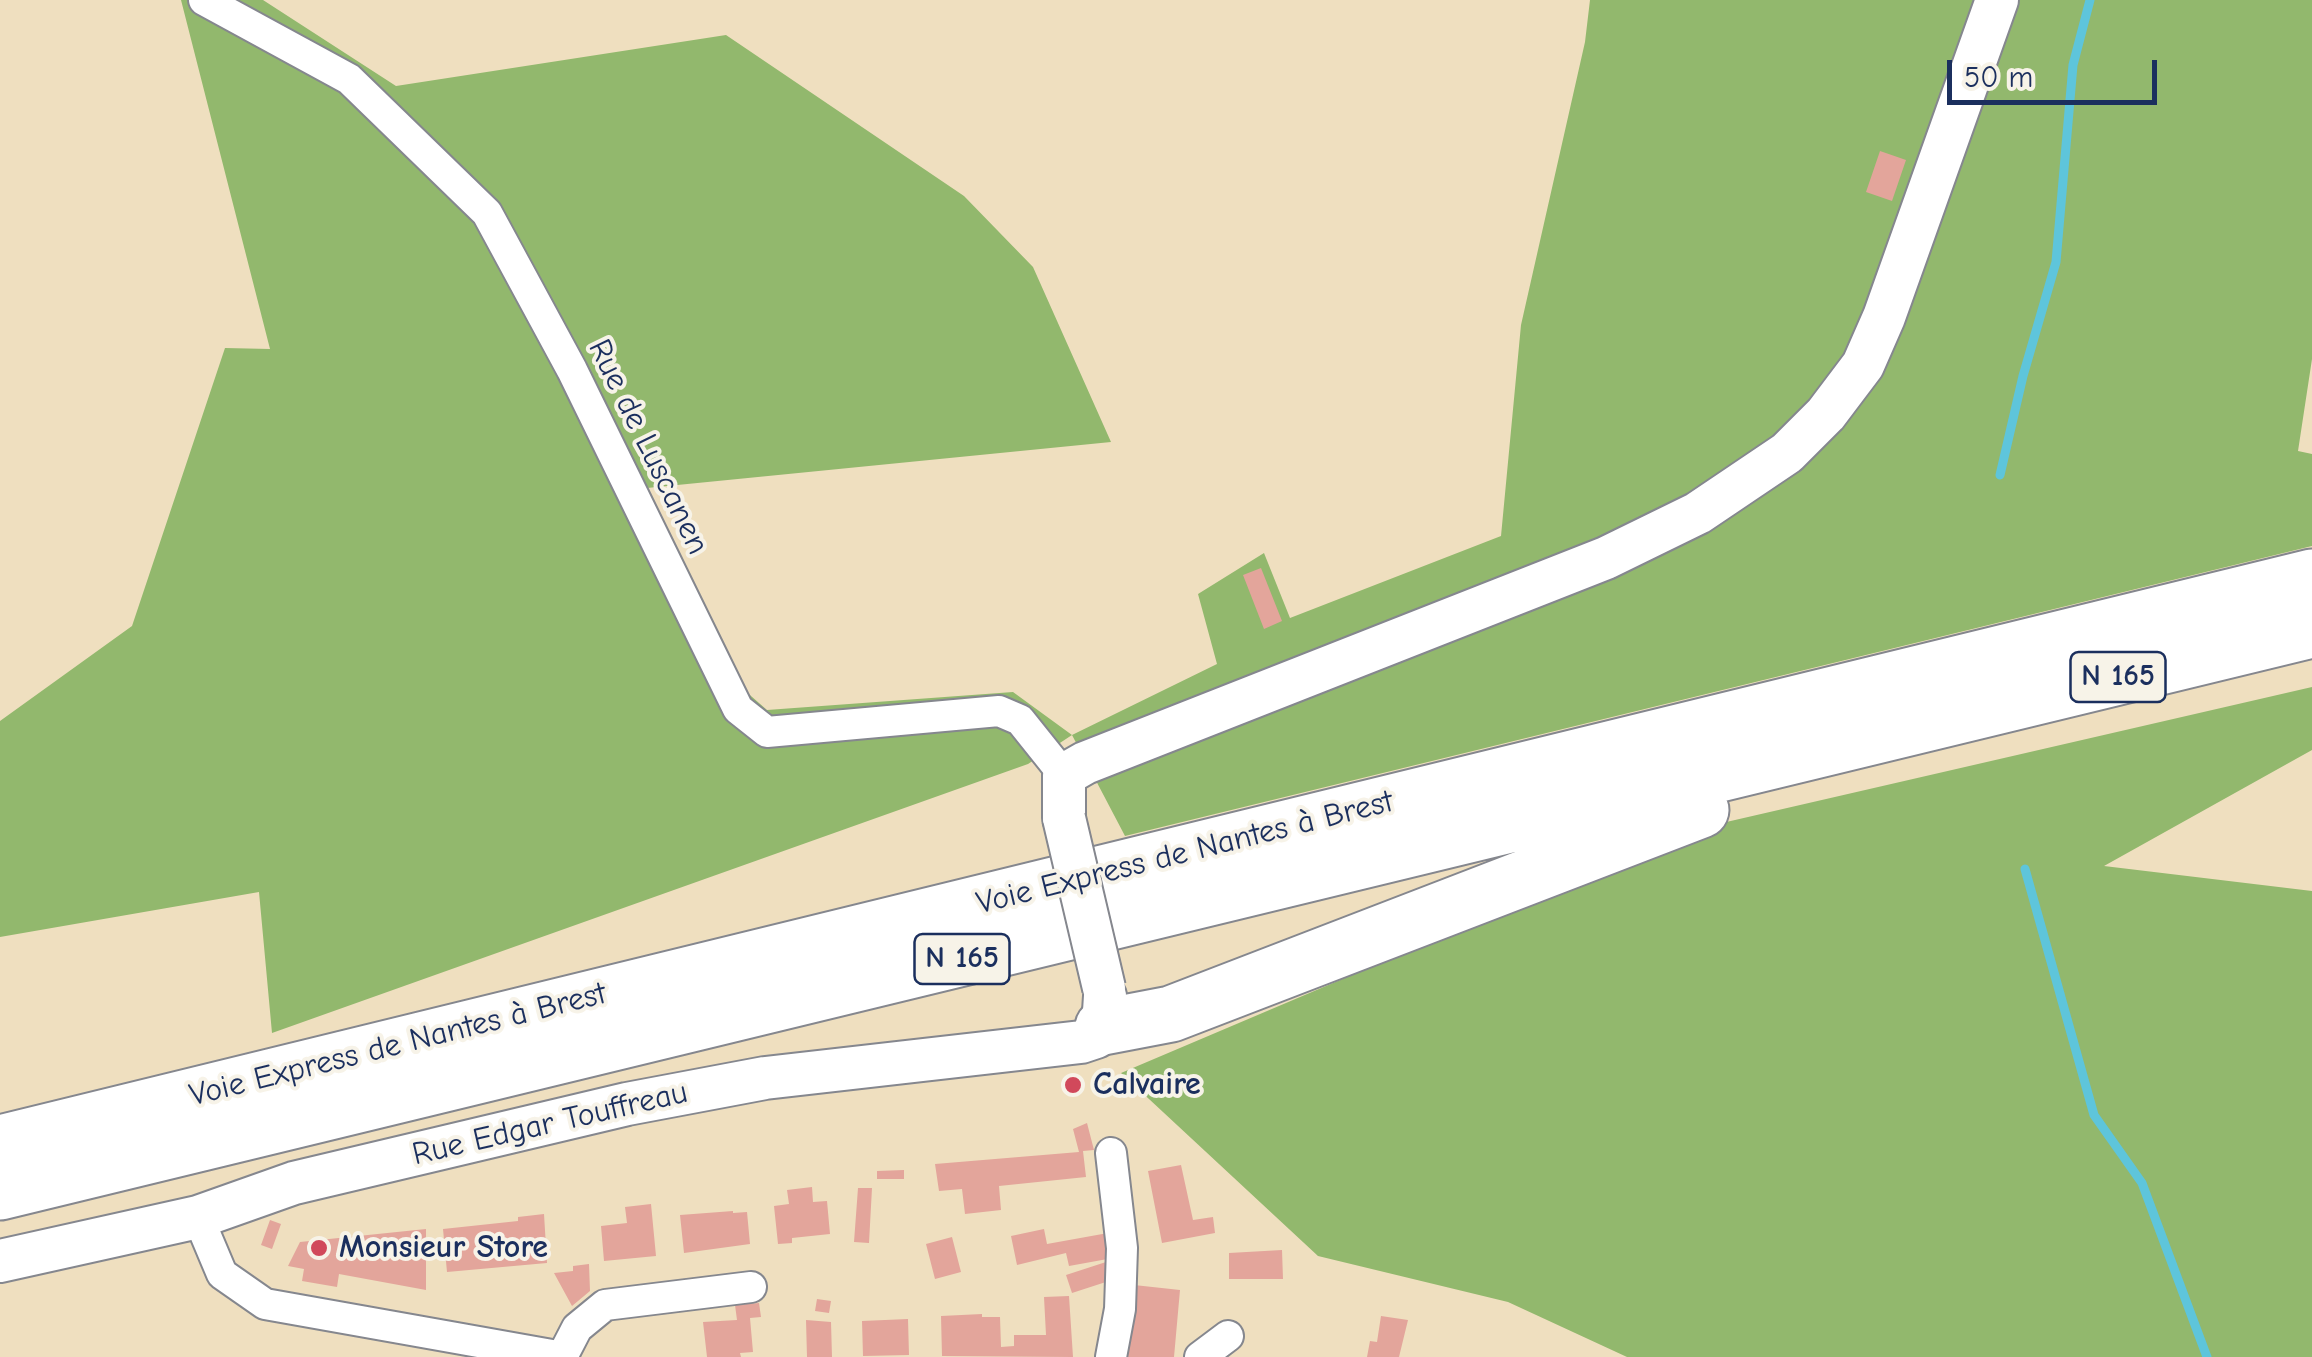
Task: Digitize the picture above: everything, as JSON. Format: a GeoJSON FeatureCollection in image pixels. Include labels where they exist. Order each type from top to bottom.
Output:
{"type":"FeatureCollection","features":[{"type":"Feature","properties":{"kind":"highway","name":"Voie Express de Nantes à Brest"},"geometry":{"type":"LineString","coordinates":[[0,1143],[2312,577]]}},
{"type":"Feature","properties":{"kind":"highway","name":"Voie Express de Nantes à Brest"},"geometry":{"type":"LineString","coordinates":[[0,1192],[2312,630]]}},
{"type":"Feature","properties":{"kind":"highway"},"geometry":{"type":"LineString","coordinates":[[1104,1007],[1171,1014],[1731,799],[1874,759],[1924,726]]}},
{"type":"Feature","properties":{"kind":"street","name":"Rue de Luscanen"},"geometry":{"type":"LineString","coordinates":[[204,0],[349,79],[488,213],[572,370],[738,708],[767,732],[999,710],[1020,720],[1064,775]]}},
{"type":"Feature","properties":{"kind":"street"},"geometry":{"type":"LineString","coordinates":[[1104,1007],[1064,818],[1064,775],[1085,763],[1606,558],[1698,513],[1787,453],[1826,414],[1864,365],[1997,0]]}},
{"type":"Feature","properties":{"kind":"street","name":"Rue Edgar Touffreau"},"geometry":{"type":"LineString","coordinates":[[0,1261],[198,1218],[294,1183],[627,1104],[765,1078],[1081,1042],[1096,1036],[1104,1007]]}},
{"type":"Feature","properties":{"kind":"street"},"geometry":{"type":"LineString","coordinates":[[1110,1357],[1120,1309],[1122,1248],[1111,1153]]}},
{"type":"Feature","properties":{"kind":"street"},"geometry":{"type":"LineString","coordinates":[[198,1218],[222,1274],[264,1304],[562,1357],[577,1328],[604,1305],[751,1288]]}},
{"type":"Feature","properties":{"kind":"street"},"geometry":{"type":"LineString","coordinates":[[1200,1357],[1228,1336]]}},
{"type":"Feature","properties":{"kind":"green space"},"geometry":{"type":"Polygon","coordinates":[[[181,0],[263,0],[396,86],[726,35],[964,196],[1033,267],[1111,442],[647,488],[743,689],[767,710],[1013,692],[1072,735],[1028,764],[272,1033],[259,892],[0,937],[0,721],[132,626],[225,348],[270,349],[181,0]]]}},
{"type":"Feature","properties":{"kind":"green space"},"geometry":{"type":"Polygon","coordinates":[[[1590,0],[2312,0],[2312,359],[2298,451],[2312,454],[2312,546],[1125,836],[1072,735],[1217,664],[1198,594],[1264,553],[1290,618],[1501,536],[1521,325],[1585,42],[1590,0]]]}},
{"type":"Feature","properties":{"kind":"green space"},"geometry":{"type":"Polygon","coordinates":[[[2312,687],[2312,750],[2104,866],[2312,891],[2312,1357],[1627,1357],[1508,1302],[1318,1256],[1121,1073],[1696,829],[2312,687]]]}},
{"type":"Feature","properties":{"kind":"building"},"geometry":{"type":"Polygon","coordinates":[[[1880,151],[1906,160],[1892,201],[1866,192],[1880,151]]]}},
{"type":"Feature","properties":{"kind":"building"},"geometry":{"type":"Polygon","coordinates":[[[1261,568],[1282,621],[1264,629],[1243,575],[1261,568]]]}},
{"type":"Feature","properties":{"kind":"building"},"geometry":{"type":"Polygon","coordinates":[[[1087,1123],[1094,1150],[1083,1151],[1086,1177],[999,1186],[1001,1210],[965,1214],[962,1189],[939,1191],[935,1164],[1079,1152],[1073,1129],[1087,1123]]]}},
{"type":"Feature","properties":{"kind":"building"},"geometry":{"type":"Polygon","coordinates":[[[1181,1165],[1193,1220],[1213,1217],[1215,1233],[1162,1243],[1148,1171],[1181,1165]]]}},
{"type":"Feature","properties":{"kind":"building"},"geometry":{"type":"Polygon","coordinates":[[[904,1170],[904,1179],[877,1179],[877,1171],[904,1170]]]}},
{"type":"Feature","properties":{"kind":"building"},"geometry":{"type":"Polygon","coordinates":[[[812,1187],[813,1202],[827,1201],[830,1234],[792,1238],[792,1243],[778,1244],[774,1206],[789,1204],[787,1190],[812,1187]]]}},
{"type":"Feature","properties":{"kind":"building"},"geometry":{"type":"Polygon","coordinates":[[[858,1188],[872,1188],[869,1243],[854,1242],[858,1188]]]}},
{"type":"Feature","properties":{"kind":"building"},"geometry":{"type":"Polygon","coordinates":[[[651,1204],[656,1256],[604,1261],[601,1226],[627,1223],[625,1207],[651,1204]]]}},
{"type":"Feature","properties":{"kind":"building"},"geometry":{"type":"Polygon","coordinates":[[[747,1212],[750,1244],[684,1253],[680,1215],[747,1212]]]}},
{"type":"Feature","properties":{"kind":"building"},"geometry":{"type":"Polygon","coordinates":[[[544,1214],[547,1263],[447,1272],[443,1229],[518,1221],[518,1217],[544,1214]]]}},
{"type":"Feature","properties":{"kind":"building"},"geometry":{"type":"Polygon","coordinates":[[[270,1220],[281,1224],[272,1249],[261,1245],[270,1220]]]}},
{"type":"Feature","properties":{"kind":"building"},"geometry":{"type":"Polygon","coordinates":[[[426,1229],[426,1290],[339,1274],[337,1287],[302,1281],[304,1269],[288,1266],[300,1242],[426,1229]]]}},
{"type":"Feature","properties":{"kind":"building"},"geometry":{"type":"Polygon","coordinates":[[[1044,1229],[1047,1244],[1108,1233],[1113,1258],[1069,1266],[1066,1253],[1017,1265],[1011,1236],[1044,1229]]]}},
{"type":"Feature","properties":{"kind":"building"},"geometry":{"type":"Polygon","coordinates":[[[952,1237],[961,1272],[935,1279],[926,1244],[952,1237]]]}},
{"type":"Feature","properties":{"kind":"building"},"geometry":{"type":"Polygon","coordinates":[[[1282,1250],[1283,1279],[1229,1279],[1229,1253],[1282,1250]]]}},
{"type":"Feature","properties":{"kind":"building"},"geometry":{"type":"Polygon","coordinates":[[[1106,1262],[1112,1280],[1072,1293],[1066,1275],[1106,1262]]]}},
{"type":"Feature","properties":{"kind":"building"},"geometry":{"type":"Polygon","coordinates":[[[589,1264],[590,1291],[572,1306],[554,1273],[589,1264]]]}},
{"type":"Feature","properties":{"kind":"building"},"geometry":{"type":"Polygon","coordinates":[[[1134,1285],[1180,1290],[1174,1357],[1127,1357],[1134,1285]]]}},
{"type":"Feature","properties":{"kind":"building"},"geometry":{"type":"Polygon","coordinates":[[[1069,1296],[1073,1357],[942,1356],[941,1316],[1000,1317],[1001,1347],[1014,1346],[1014,1335],[1046,1335],[1044,1297],[1069,1296]]]}},
{"type":"Feature","properties":{"kind":"building"},"geometry":{"type":"Polygon","coordinates":[[[817,1299],[831,1301],[829,1313],[815,1311],[817,1299]]]}},
{"type":"Feature","properties":{"kind":"building"},"geometry":{"type":"Polygon","coordinates":[[[759,1303],[761,1317],[750,1318],[753,1352],[740,1353],[741,1357],[707,1357],[703,1322],[737,1320],[735,1305],[759,1303]]]}},
{"type":"Feature","properties":{"kind":"building"},"geometry":{"type":"Polygon","coordinates":[[[1381,1316],[1408,1320],[1399,1357],[1367,1357],[1370,1341],[1377,1342],[1381,1316]]]}},
{"type":"Feature","properties":{"kind":"building"},"geometry":{"type":"Polygon","coordinates":[[[908,1319],[909,1355],[863,1356],[862,1321],[908,1319]]]}},
{"type":"Feature","properties":{"kind":"building"},"geometry":{"type":"Polygon","coordinates":[[[806,1320],[831,1322],[832,1357],[807,1357],[806,1320]]]}},
{"type":"Feature","properties":{"kind":"waterway"},"geometry":{"type":"LineString","coordinates":[[2000,475],[2056,262],[2073,65],[2090,0]]}},
{"type":"Feature","properties":{"kind":"waterway"},"geometry":{"type":"LineString","coordinates":[[2025,869],[2094,1115],[2142,1183],[2207,1357]]}},
{"type":"Feature","properties":{"kind":"place","name":"Calvaire"},"geometry":{"type":"Point","coordinates":[1073,1085]}},
{"type":"Feature","properties":{"kind":"place","name":"Monsieur Store"},"geometry":{"type":"Point","coordinates":[319,1248]}}]}
